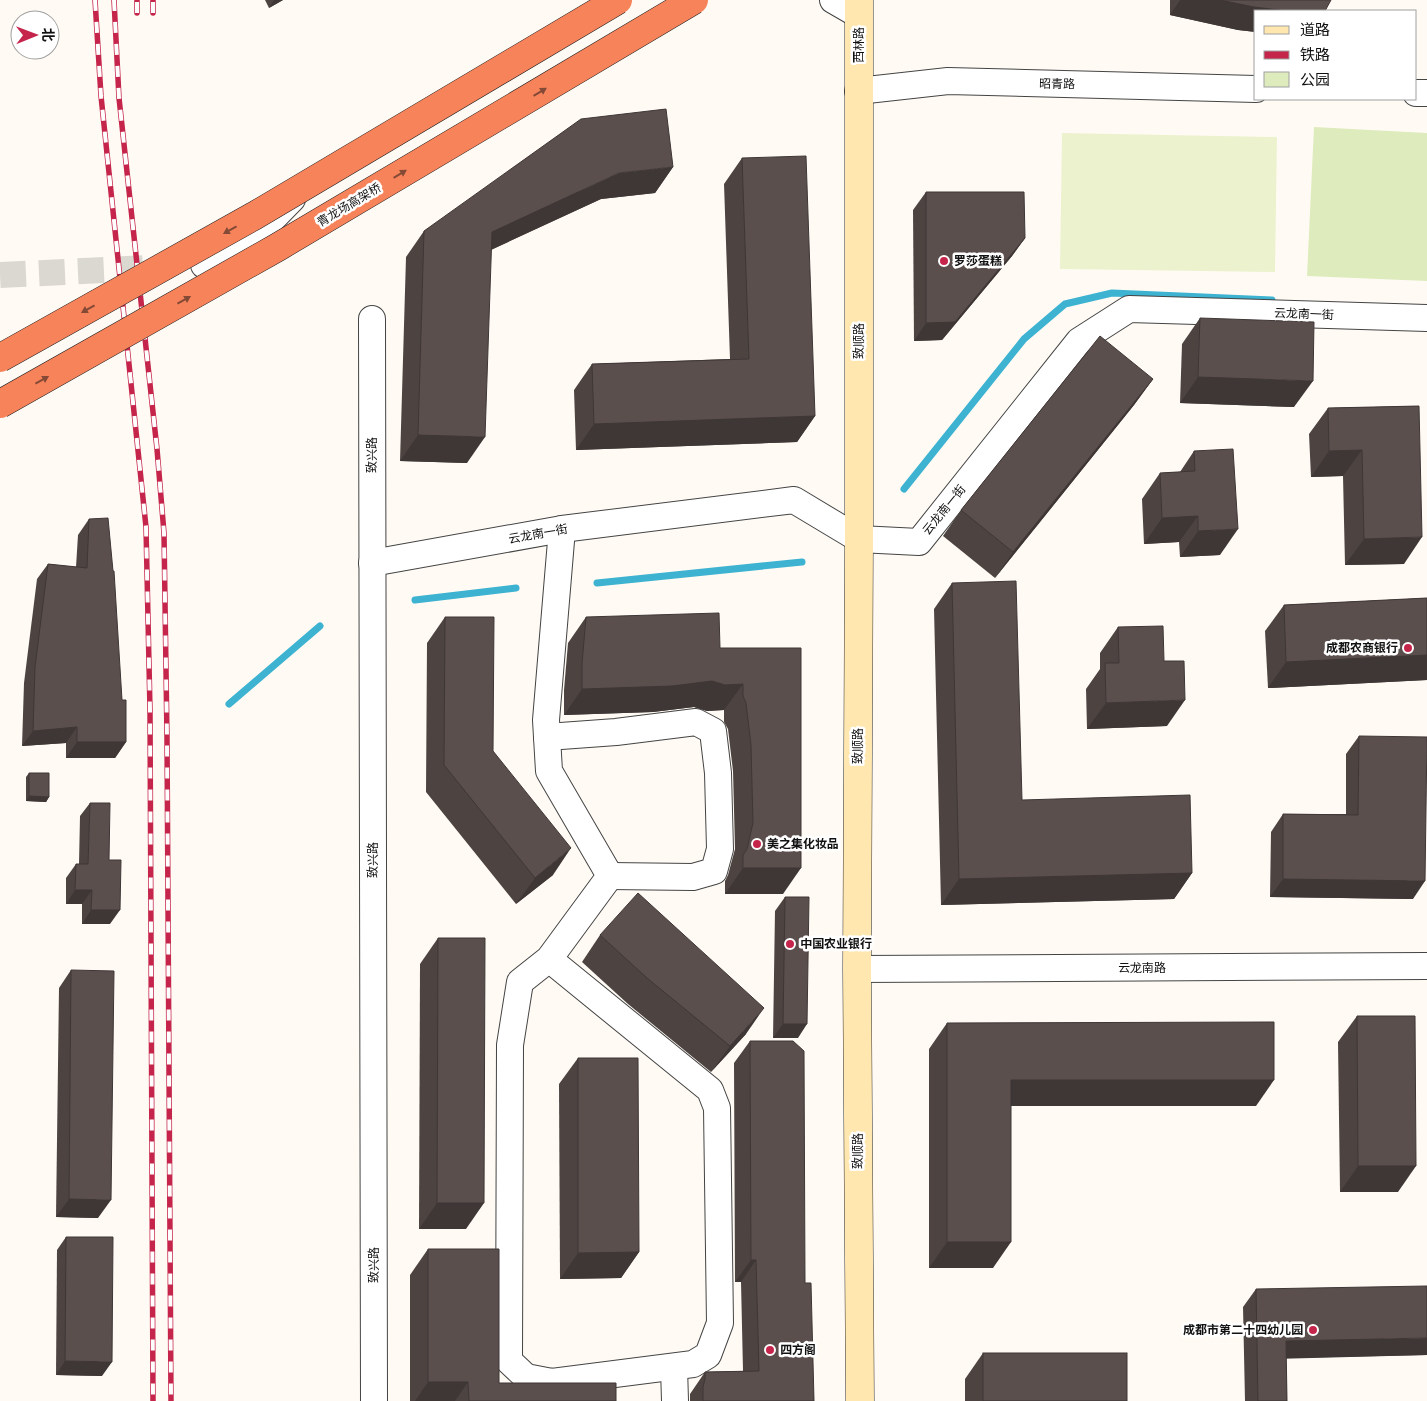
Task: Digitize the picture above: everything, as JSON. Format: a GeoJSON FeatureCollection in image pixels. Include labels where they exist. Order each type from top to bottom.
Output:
{"type":"FeatureCollection","features":[{"type":"Feature","properties":{"kind":"highway"},"geometry":{"type":"LineString","coordinates":[[0,358],[254,216],[618,0]]}},
{"type":"Feature","properties":{"kind":"highway","name":"青龙场高架桥"},"geometry":{"type":"LineString","coordinates":[[0,404],[278,247],[694,0]]}},
{"type":"Feature","properties":{"kind":"street"},"geometry":{"type":"LineString","coordinates":[[204,265],[248,244],[320,170],[604,0]]}},
{"type":"Feature","properties":{"kind":"street"},"geometry":{"type":"LineString","coordinates":[[833,0],[859,8]]}},
{"type":"Feature","properties":{"kind":"street","name":"西林路"},"geometry":{"type":"LineString","coordinates":[[858,91],[859,8]]}},
{"type":"Feature","properties":{"kind":"street","name":"昭青路"},"geometry":{"type":"LineString","coordinates":[[858,91],[948,81],[1254,89]]}},
{"type":"Feature","properties":{"kind":"street","name":"致顺路"},"geometry":{"type":"LineString","coordinates":[[858,91],[859,539],[857,969],[860,1401]]}},
{"type":"Feature","properties":{"kind":"street","name":"云龙南一街"},"geometry":{"type":"LineString","coordinates":[[372,563],[562,529],[794,500],[859,539],[919,542],[1079,341],[1129,309],[1427,318]]}},
{"type":"Feature","properties":{"kind":"street","name":"致兴路"},"geometry":{"type":"LineString","coordinates":[[372,320],[374,1401]]}},
{"type":"Feature","properties":{"kind":"street"},"geometry":{"type":"LineString","coordinates":[[562,529],[546,720],[549,771],[610,876]]}},
{"type":"Feature","properties":{"kind":"street"},"geometry":{"type":"LineString","coordinates":[[547,737],[616,732],[696,722],[712,731],[718,773],[720,849],[714,871],[693,876],[610,876]]}},
{"type":"Feature","properties":{"kind":"street"},"geometry":{"type":"LineString","coordinates":[[549,959],[710,1090],[716,1108],[720,1323],[708,1355],[693,1364],[552,1382],[526,1377],[509,1361],[510,1045],[520,982],[549,959],[610,876]]}},
{"type":"Feature","properties":{"kind":"street","name":"云龙南路"},"geometry":{"type":"LineString","coordinates":[[857,969],[1427,966]]}},
{"type":"Feature","properties":{"kind":"street"},"geometry":{"type":"LineString","coordinates":[[674,1367],[675,1401]]}},
{"type":"Feature","properties":{"kind":"green space"},"geometry":{"type":"Polygon","coordinates":[[[1314,127],[1427,133],[1427,281],[1307,276],[1314,127]]]}},
{"type":"Feature","properties":{"kind":"green space"},"geometry":{"type":"Polygon","coordinates":[[[1062,133],[1277,137],[1275,272],[1060,269],[1062,133]]]}},
{"type":"Feature","properties":{"kind":"building"},"geometry":{"type":"Polygon","coordinates":[[[1220,0],[1331,0],[1326,10],[1279,10],[1220,0]]]}},
{"type":"Feature","properties":{"kind":"building"},"geometry":{"type":"Polygon","coordinates":[[[666,109],[673,167],[619,173],[492,232],[485,437],[418,435],[424,231],[581,119],[666,109]]]}},
{"type":"Feature","properties":{"kind":"building"},"geometry":{"type":"Polygon","coordinates":[[[806,156],[815,416],[594,424],[592,364],[749,359],[742,158],[806,156]]]}},
{"type":"Feature","properties":{"kind":"building"},"geometry":{"type":"Polygon","coordinates":[[[926,192],[1024,192],[1025,238],[955,322],[926,323],[926,192]]]}},
{"type":"Feature","properties":{"kind":"building"},"geometry":{"type":"Polygon","coordinates":[[[1200,318],[1314,322],[1313,381],[1198,377],[1200,318]]]}},
{"type":"Feature","properties":{"kind":"building"},"geometry":{"type":"Polygon","coordinates":[[[1100,336],[1153,379],[1013,552],[961,510],[1100,336]]]}},
{"type":"Feature","properties":{"kind":"building"},"geometry":{"type":"Polygon","coordinates":[[[1419,406],[1422,537],[1364,539],[1362,450],[1329,451],[1328,408],[1419,406]]]}},
{"type":"Feature","properties":{"kind":"building"},"geometry":{"type":"Polygon","coordinates":[[[1233,449],[1238,529],[1198,531],[1198,516],[1162,518],[1160,473],[1195,471],[1194,451],[1233,449]]]}},
{"type":"Feature","properties":{"kind":"building"},"geometry":{"type":"Polygon","coordinates":[[[108,518],[114,571],[122,700],[126,700],[126,742],[77,742],[77,727],[33,731],[35,667],[48,564],[87,568],[89,519],[108,518]]]}},
{"type":"Feature","properties":{"kind":"building"},"geometry":{"type":"Polygon","coordinates":[[[1016,581],[1022,800],[1190,795],[1192,873],[959,879],[952,583],[1016,581]]]}},
{"type":"Feature","properties":{"kind":"building"},"geometry":{"type":"Polygon","coordinates":[[[1427,598],[1427,655],[1286,662],[1284,605],[1427,598]]]}},
{"type":"Feature","properties":{"kind":"building"},"geometry":{"type":"Polygon","coordinates":[[[719,613],[720,648],[801,648],[801,868],[743,868],[743,855],[747,849],[753,823],[751,745],[746,703],[743,696],[743,684],[725,685],[712,681],[672,686],[582,689],[586,617],[719,613]]]}},
{"type":"Feature","properties":{"kind":"building"},"geometry":{"type":"Polygon","coordinates":[[[445,617],[494,617],[493,751],[571,848],[535,878],[444,765],[445,617]]]}},
{"type":"Feature","properties":{"kind":"building"},"geometry":{"type":"Polygon","coordinates":[[[1163,626],[1164,661],[1184,661],[1185,700],[1106,703],[1105,663],[1119,663],[1118,627],[1163,626]]]}},
{"type":"Feature","properties":{"kind":"building"},"geometry":{"type":"Polygon","coordinates":[[[1359,736],[1427,737],[1425,881],[1283,879],[1283,814],[1358,815],[1359,736]]]}},
{"type":"Feature","properties":{"kind":"building"},"geometry":{"type":"Polygon","coordinates":[[[29,773],[49,773],[49,797],[29,796],[29,773]]]}},
{"type":"Feature","properties":{"kind":"building"},"geometry":{"type":"Polygon","coordinates":[[[90,803],[110,803],[109,860],[121,860],[120,910],[91,910],[92,890],[75,890],[76,864],[88,864],[90,803]]]}},
{"type":"Feature","properties":{"kind":"building"},"geometry":{"type":"Polygon","coordinates":[[[638,893],[764,1008],[730,1046],[647,978],[600,935],[638,893]]]}},
{"type":"Feature","properties":{"kind":"building"},"geometry":{"type":"Polygon","coordinates":[[[785,897],[809,897],[807,1024],[783,1024],[785,897]]]}},
{"type":"Feature","properties":{"kind":"building"},"geometry":{"type":"Polygon","coordinates":[[[438,938],[485,938],[484,1203],[437,1203],[438,938]]]}},
{"type":"Feature","properties":{"kind":"building"},"geometry":{"type":"Polygon","coordinates":[[[71,970],[114,971],[111,1200],[69,1199],[71,970]]]}},
{"type":"Feature","properties":{"kind":"building"},"geometry":{"type":"Polygon","coordinates":[[[1357,1016],[1415,1016],[1416,1166],[1358,1166],[1357,1016]]]}},
{"type":"Feature","properties":{"kind":"building"},"geometry":{"type":"Polygon","coordinates":[[[1274,1022],[1274,1080],[1011,1080],[1011,1242],[947,1242],[947,1023],[1274,1022]]]}},
{"type":"Feature","properties":{"kind":"building"},"geometry":{"type":"Polygon","coordinates":[[[750,1041],[793,1041],[804,1051],[805,1283],[811,1283],[814,1401],[703,1401],[705,1372],[759,1371],[756,1260],[751,1260],[750,1041]]]}},
{"type":"Feature","properties":{"kind":"building"},"geometry":{"type":"Polygon","coordinates":[[[578,1058],[638,1058],[639,1252],[578,1253],[578,1058]]]}},
{"type":"Feature","properties":{"kind":"building"},"geometry":{"type":"Polygon","coordinates":[[[66,1237],[113,1237],[112,1362],[65,1361],[66,1237]]]}},
{"type":"Feature","properties":{"kind":"building"},"geometry":{"type":"Polygon","coordinates":[[[428,1249],[499,1249],[499,1383],[616,1383],[616,1401],[469,1401],[468,1382],[428,1382],[428,1249]]]}},
{"type":"Feature","properties":{"kind":"building"},"geometry":{"type":"Polygon","coordinates":[[[1427,1286],[1427,1338],[1286,1341],[1287,1401],[1258,1401],[1256,1289],[1427,1286]]]}},
{"type":"Feature","properties":{"kind":"building"},"geometry":{"type":"Polygon","coordinates":[[[983,1353],[1127,1353],[1127,1401],[983,1401],[983,1353]]]}},
{"type":"Feature","properties":{"kind":"waterway"},"geometry":{"type":"LineString","coordinates":[[904,489],[1024,339],[1065,304],[1112,293],[1272,300]]}},
{"type":"Feature","properties":{"kind":"waterway"},"geometry":{"type":"LineString","coordinates":[[597,583],[802,562]]}},
{"type":"Feature","properties":{"kind":"waterway"},"geometry":{"type":"LineString","coordinates":[[415,600],[516,588]]}},
{"type":"Feature","properties":{"kind":"waterway"},"geometry":{"type":"LineString","coordinates":[[229,704],[320,626]]}},
{"type":"Feature","properties":{"kind":"tunnel"},"geometry":{"type":"LineString","coordinates":[[0,275],[168,267]]}},
{"type":"Feature","properties":{"kind":"railway"},"geometry":{"type":"LineString","coordinates":[[95,0],[101,96],[146,527],[150,710],[153,1401]]}},
{"type":"Feature","properties":{"kind":"railway"},"geometry":{"type":"LineString","coordinates":[[114,0],[119,98],[157,449],[164,533],[171,1401]]}},
{"type":"Feature","properties":{"kind":"railway"},"geometry":{"type":"LineString","coordinates":[[137,0],[137,13]]}},
{"type":"Feature","properties":{"kind":"railway"},"geometry":{"type":"LineString","coordinates":[[153,0],[153,13]]}},
{"type":"Feature","properties":{"kind":"place","name":"罗莎蛋糕"},"geometry":{"type":"Point","coordinates":[944,261]}},
{"type":"Feature","properties":{"kind":"place","name":"成都农商银行"},"geometry":{"type":"Point","coordinates":[1408,648]}},
{"type":"Feature","properties":{"kind":"place","name":"美之集化妆品"},"geometry":{"type":"Point","coordinates":[757,844]}},
{"type":"Feature","properties":{"kind":"place","name":"中国农业银行"},"geometry":{"type":"Point","coordinates":[790,944]}},
{"type":"Feature","properties":{"kind":"place","name":"成都市第二十四幼儿园"},"geometry":{"type":"Point","coordinates":[1313,1330]}},
{"type":"Feature","properties":{"kind":"place","name":"四方阁"},"geometry":{"type":"Point","coordinates":[770,1350]}}]}
